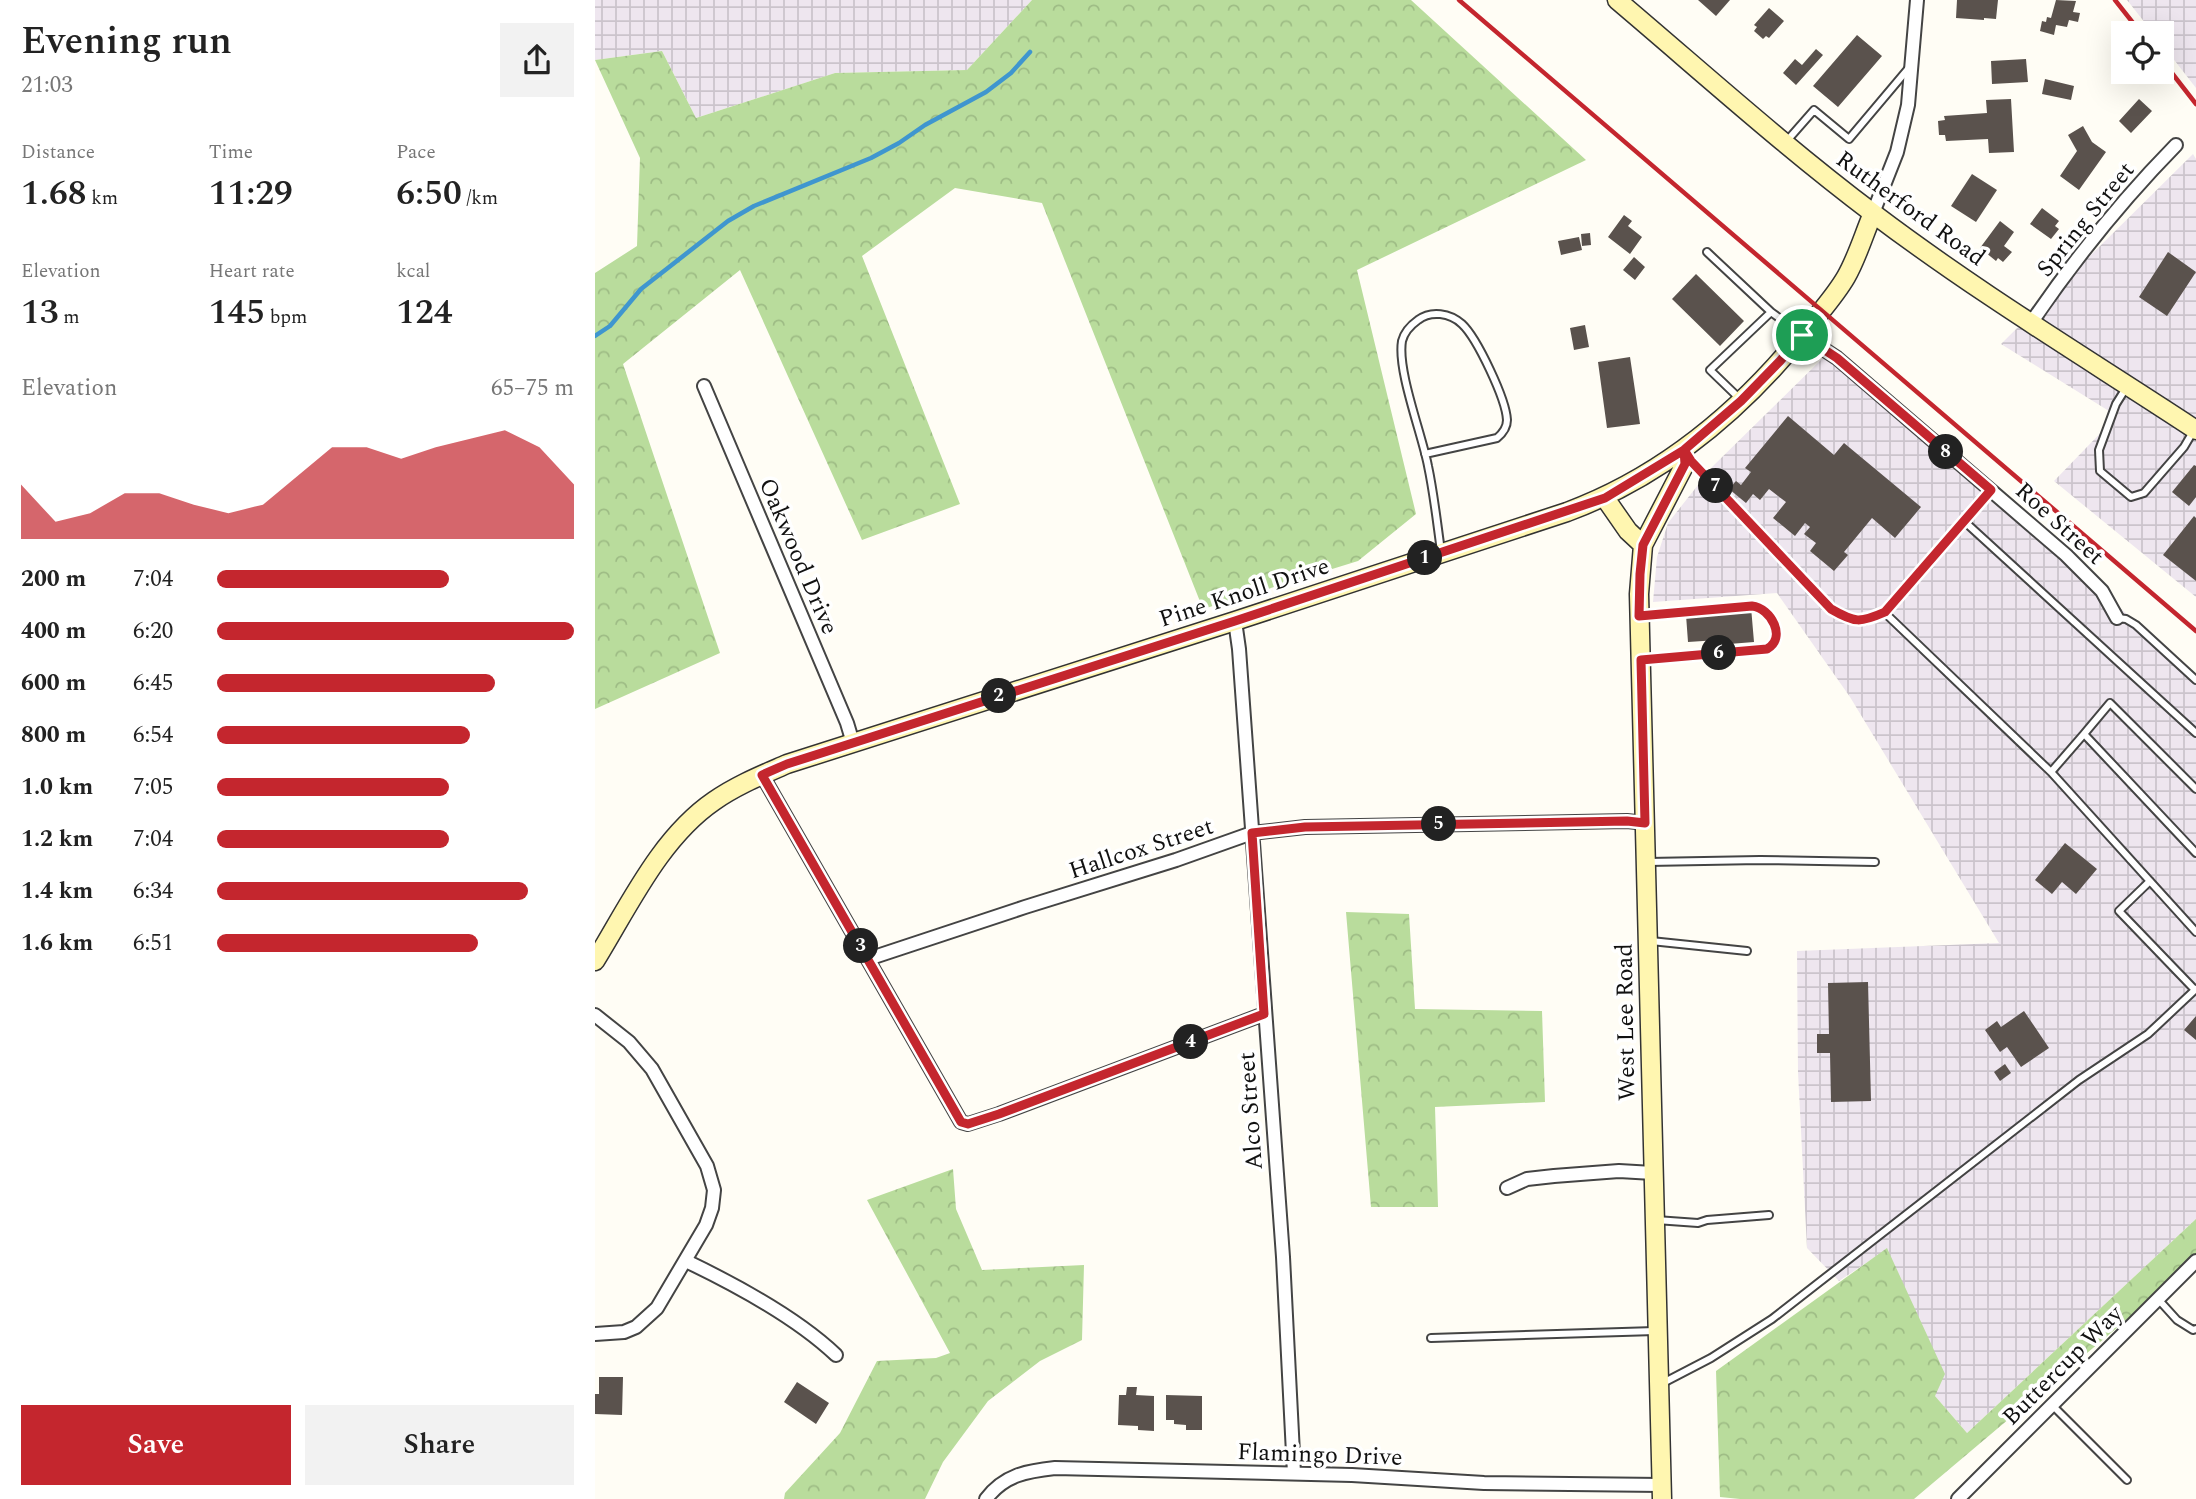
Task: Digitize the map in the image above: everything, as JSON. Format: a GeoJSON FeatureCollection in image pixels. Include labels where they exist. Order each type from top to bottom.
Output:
{"type":"FeatureCollection","features":[{"type":"Feature","properties":{"kind":"street","name":"Rutherford Road"},"geometry":{"type":"LineString","coordinates":[[1617,0],[1784,143],[1873,213],[2031,323],[2196,429]]}},
{"type":"Feature","properties":{"kind":"street"},"geometry":{"type":"LineString","coordinates":[[1873,213],[1897,152],[1908,105],[1917,0]]}},
{"type":"Feature","properties":{"kind":"street","name":"Spring Street"},"geometry":{"type":"LineString","coordinates":[[2031,323],[2099,230],[2176,145]]}},
{"type":"Feature","properties":{"kind":"street","name":"Pine Knoll Drive"},"geometry":{"type":"LineString","coordinates":[[595,961],[670,841],[690,820],[739,785],[787,764],[1235,621],[1605,498],[1684,450],[1741,401],[1780,361],[1847,276],[1873,213]]}},
{"type":"Feature","properties":{"kind":"street","name":"Roe Street"},"geometry":{"type":"LineString","coordinates":[[1802,335],[1837,358],[2066,555],[2097,585],[2111,604],[2117,618]]}},
{"type":"Feature","properties":{"kind":"street","name":"Oakwood Drive"},"geometry":{"type":"LineString","coordinates":[[704,386],[853,743]]}},
{"type":"Feature","properties":{"kind":"street","name":"West Lee Road"},"geometry":{"type":"LineString","coordinates":[[1662,1492],[1639,616],[1643,545],[1685,464],[1684,450]]}},
{"type":"Feature","properties":{"kind":"street"},"geometry":{"type":"LineString","coordinates":[[1605,498],[1628,531],[1643,545]]}},
{"type":"Feature","properties":{"kind":"street","name":"Alco Street"},"geometry":{"type":"LineString","coordinates":[[1235,621],[1283,1257],[1294,1473]]}},
{"type":"Feature","properties":{"kind":"street"},"geometry":{"type":"LineString","coordinates":[[762,775],[961,1122],[968,1124],[999,1114],[1264,1014]]}},
{"type":"Feature","properties":{"kind":"street","name":"Hallcox Street"},"geometry":{"type":"LineString","coordinates":[[869,959],[1252,833],[1305,827],[1627,821],[1645,823]]}},
{"type":"Feature","properties":{"kind":"street"},"geometry":{"type":"LineString","coordinates":[[595,1015],[641,1054],[669,1096],[707,1166],[714,1190],[706,1225],[666,1295],[646,1320],[624,1332],[595,1334]]}},
{"type":"Feature","properties":{"kind":"street"},"geometry":{"type":"LineString","coordinates":[[1507,1188],[1527,1179],[1554,1175],[1619,1171],[1653,1173]]}},
{"type":"Feature","properties":{"kind":"street"},"geometry":{"type":"LineString","coordinates":[[686,1261],[719,1276],[808,1331],[836,1355]]}},
{"type":"Feature","properties":{"kind":"street","name":"Buttercup Way"},"geometry":{"type":"LineString","coordinates":[[1958,1499],[2196,1261]]}},
{"type":"Feature","properties":{"kind":"street","name":"Flamingo Drive"},"geometry":{"type":"LineString","coordinates":[[986,1499],[997,1486],[1018,1474],[1055,1468],[1294,1473],[1662,1492]]}},
{"type":"Feature","properties":{"kind":"lane"},"geometry":{"type":"LineString","coordinates":[[1784,143],[1814,110],[1849,139],[1912,64]]}},
{"type":"Feature","properties":{"kind":"lane"},"geometry":{"type":"LineString","coordinates":[[1707,252],[1771,312],[1802,335]]}},
{"type":"Feature","properties":{"kind":"lane"},"geometry":{"type":"LineString","coordinates":[[1741,401],[1710,370],[1771,312]]}},
{"type":"Feature","properties":{"kind":"lane"},"geometry":{"type":"LineString","coordinates":[[1425,454],[1497,438],[1504,432],[1507,422],[1496,386],[1468,331],[1460,322],[1436,313],[1421,317],[1411,325],[1402,339],[1402,364],[1425,454],[1441,553]]}},
{"type":"Feature","properties":{"kind":"lane"},"geometry":{"type":"LineString","coordinates":[[2127,387],[2116,404],[2099,450],[2100,471],[2131,497],[2144,493],[2196,429]]}},
{"type":"Feature","properties":{"kind":"lane"},"geometry":{"type":"LineString","coordinates":[[1684,450],[1691,461],[1831,609],[1846,618],[1864,621],[1885,612],[1991,490]]}},
{"type":"Feature","properties":{"kind":"lane"},"geometry":{"type":"LineString","coordinates":[[1965,523],[2196,733]]}},
{"type":"Feature","properties":{"kind":"lane"},"geometry":{"type":"LineString","coordinates":[[1639,616],[1752,606],[1765,610],[1777,633],[1774,645],[1767,649],[1641,660]]}},
{"type":"Feature","properties":{"kind":"lane"},"geometry":{"type":"LineString","coordinates":[[1885,612],[2051,772],[2196,932]]}},
{"type":"Feature","properties":{"kind":"lane"},"geometry":{"type":"LineString","coordinates":[[2117,618],[2126,619],[2136,625],[2196,680]]}},
{"type":"Feature","properties":{"kind":"lane"},"geometry":{"type":"LineString","coordinates":[[2051,772],[2110,703],[2196,789]]}},
{"type":"Feature","properties":{"kind":"lane"},"geometry":{"type":"LineString","coordinates":[[2084,734],[2196,853]]}},
{"type":"Feature","properties":{"kind":"lane"},"geometry":{"type":"LineString","coordinates":[[1646,862],[1875,862]]}},
{"type":"Feature","properties":{"kind":"lane"},"geometry":{"type":"LineString","coordinates":[[1659,1385],[1711,1358],[1772,1319],[2078,1080],[2148,1034],[2196,989],[2119,911],[2150,881]]}},
{"type":"Feature","properties":{"kind":"lane"},"geometry":{"type":"LineString","coordinates":[[1648,940],[1747,951]]}},
{"type":"Feature","properties":{"kind":"lane"},"geometry":{"type":"LineString","coordinates":[[1654,1220],[1698,1223],[1769,1215]]}},
{"type":"Feature","properties":{"kind":"lane"},"geometry":{"type":"LineString","coordinates":[[2158,1299],[2177,1320],[2193,1330],[2196,1329]]}},
{"type":"Feature","properties":{"kind":"lane"},"geometry":{"type":"LineString","coordinates":[[1431,1338],[1657,1331]]}},
{"type":"Feature","properties":{"kind":"lane"},"geometry":{"type":"LineString","coordinates":[[2052,1405],[2127,1480]]}},
{"type":"Feature","properties":{"kind":"shaded area"},"geometry":{"type":"Polygon","coordinates":[[[595,0],[1032,0],[967,70],[835,73],[696,118],[662,51],[595,60],[595,0]]]}},
{"type":"Feature","properties":{"kind":"shaded area"},"geometry":{"type":"Polygon","coordinates":[[[2127,0],[2196,0],[2196,88],[2174,60],[2174,21],[2144,21],[2127,0]]]}},
{"type":"Feature","properties":{"kind":"shaded area"},"geometry":{"type":"Polygon","coordinates":[[[2193,154],[2196,159],[2196,597],[2054,481],[2117,416],[2001,344],[2193,154]]]}},
{"type":"Feature","properties":{"kind":"shaded area"},"geometry":{"type":"Polygon","coordinates":[[[1826,355],[2018,518],[2196,675],[2196,1219],[1967,1433],[1935,1396],[1887,1249],[1839,1281],[1807,1248],[1798,1072],[1797,951],[1999,943],[1850,697],[1777,593],[1653,602],[1657,557],[1668,523],[1713,466],[1826,355]]]}},
{"type":"Feature","properties":{"kind":"green space"},"geometry":{"type":"Polygon","coordinates":[[[1032,0],[1411,0],[1586,160],[1357,270],[1416,514],[1358,561],[1203,609],[1042,203],[955,188],[862,256],[960,504],[862,540],[740,270],[623,364],[720,653],[595,709],[595,273],[637,246],[640,158],[595,60],[662,51],[696,118],[835,73],[967,70],[1032,0]]]}},
{"type":"Feature","properties":{"kind":"green space"},"geometry":{"type":"Polygon","coordinates":[[[1346,912],[1409,914],[1415,1009],[1542,1011],[1545,1102],[1435,1107],[1438,1207],[1371,1207],[1346,912]]]}},
{"type":"Feature","properties":{"kind":"green space"},"geometry":{"type":"Polygon","coordinates":[[[953,1169],[956,1209],[982,1270],[1084,1265],[1082,1340],[1040,1361],[988,1401],[943,1462],[925,1499],[784,1499],[785,1493],[840,1433],[877,1361],[936,1358],[950,1353],[867,1200],[953,1169]]]}},
{"type":"Feature","properties":{"kind":"green space"},"geometry":{"type":"Polygon","coordinates":[[[2196,1219],[2196,1261],[1914,1499],[1720,1497],[1716,1371],[1887,1248],[1945,1374],[1935,1396],[1967,1433],[2196,1219]]]}},
{"type":"Feature","properties":{"kind":"building"},"geometry":{"type":"Polygon","coordinates":[[[1698,0],[1730,0],[1716,16],[1698,0]]]}},
{"type":"Feature","properties":{"kind":"building"},"geometry":{"type":"Polygon","coordinates":[[[1957,0],[1998,0],[1996,19],[1956,18],[1957,0]]]}},
{"type":"Feature","properties":{"kind":"building"},"geometry":{"type":"Polygon","coordinates":[[[2056,0],[2076,1],[2073,12],[2080,13],[2078,22],[2069,20],[2067,27],[2056,25],[2054,35],[2040,31],[2042,21],[2046,22],[2047,17],[2051,18],[2056,0]]]}},
{"type":"Feature","properties":{"kind":"building"},"geometry":{"type":"Polygon","coordinates":[[[1769,8],[1784,21],[1769,38],[1766,36],[1763,39],[1754,31],[1757,27],[1754,25],[1769,8]]]}},
{"type":"Feature","properties":{"kind":"building"},"geometry":{"type":"Polygon","coordinates":[[[1857,35],[1882,56],[1838,107],[1813,86],[1857,35]]]}},
{"type":"Feature","properties":{"kind":"building"},"geometry":{"type":"Polygon","coordinates":[[[1816,49],[1823,55],[1796,85],[1783,73],[1795,59],[1802,65],[1816,49]]]}},
{"type":"Feature","properties":{"kind":"building"},"geometry":{"type":"Polygon","coordinates":[[[2026,59],[2028,82],[1992,84],[1991,61],[2026,59]]]}},
{"type":"Feature","properties":{"kind":"building"},"geometry":{"type":"Polygon","coordinates":[[[2045,79],[2074,86],[2071,100],[2042,94],[2045,79]]]}},
{"type":"Feature","properties":{"kind":"building"},"geometry":{"type":"Polygon","coordinates":[[[2011,99],[2014,152],[1989,153],[1988,139],[1946,141],[1945,135],[1939,135],[1938,121],[1945,120],[1944,116],[1987,113],[1986,100],[2011,99]]]}},
{"type":"Feature","properties":{"kind":"building"},"geometry":{"type":"Polygon","coordinates":[[[2139,99],[2152,111],[2131,133],[2119,121],[2139,99]]]}},
{"type":"Feature","properties":{"kind":"building"},"geometry":{"type":"Polygon","coordinates":[[[2083,126],[2092,142],[2106,152],[2079,190],[2060,176],[2077,151],[2068,135],[2083,126]]]}},
{"type":"Feature","properties":{"kind":"building"},"geometry":{"type":"Polygon","coordinates":[[[1972,174],[1997,190],[1976,222],[1951,206],[1972,174]]]}},
{"type":"Feature","properties":{"kind":"building"},"geometry":{"type":"Polygon","coordinates":[[[2042,208],[2059,221],[2055,226],[2059,229],[2051,239],[2030,224],[2042,208]]]}},
{"type":"Feature","properties":{"kind":"building"},"geometry":{"type":"Polygon","coordinates":[[[1624,215],[1632,221],[1628,226],[1642,237],[1630,254],[1608,237],[1624,215]]]}},
{"type":"Feature","properties":{"kind":"building"},"geometry":{"type":"Polygon","coordinates":[[[2000,221],[2014,232],[2004,246],[2012,252],[2003,262],[1998,258],[1996,261],[1980,248],[2000,221]]]}},
{"type":"Feature","properties":{"kind":"building"},"geometry":{"type":"Polygon","coordinates":[[[1590,233],[1591,245],[1582,246],[1581,234],[1590,233]]]}},
{"type":"Feature","properties":{"kind":"building"},"geometry":{"type":"Polygon","coordinates":[[[1579,237],[1582,250],[1561,255],[1558,241],[1579,237]]]}},
{"type":"Feature","properties":{"kind":"building"},"geometry":{"type":"Polygon","coordinates":[[[2168,252],[2196,272],[2167,316],[2139,297],[2168,252]]]}},
{"type":"Feature","properties":{"kind":"building"},"geometry":{"type":"Polygon","coordinates":[[[1634,257],[1645,267],[1635,280],[1623,270],[1634,257]]]}},
{"type":"Feature","properties":{"kind":"building"},"geometry":{"type":"Polygon","coordinates":[[[1696,274],[1744,321],[1720,346],[1672,299],[1696,274]]]}},
{"type":"Feature","properties":{"kind":"building"},"geometry":{"type":"Polygon","coordinates":[[[1585,325],[1589,347],[1574,350],[1570,328],[1585,325]]]}},
{"type":"Feature","properties":{"kind":"building"},"geometry":{"type":"Polygon","coordinates":[[[1630,357],[1640,424],[1607,428],[1598,362],[1630,357]]]}},
{"type":"Feature","properties":{"kind":"building"},"geometry":{"type":"Polygon","coordinates":[[[1788,416],[1834,455],[1844,443],[1921,507],[1895,538],[1872,518],[1844,552],[1848,555],[1834,571],[1810,551],[1816,543],[1804,534],[1810,527],[1805,523],[1795,536],[1773,518],[1786,502],[1769,489],[1760,500],[1753,494],[1746,503],[1729,489],[1736,481],[1741,485],[1751,472],[1745,468],[1788,416]]]}},
{"type":"Feature","properties":{"kind":"building"},"geometry":{"type":"Polygon","coordinates":[[[2194,465],[2196,497],[2189,506],[2172,492],[2194,465]]]}},
{"type":"Feature","properties":{"kind":"building"},"geometry":{"type":"Polygon","coordinates":[[[2194,516],[2196,518],[2196,581],[2163,555],[2194,516]]]}},
{"type":"Feature","properties":{"kind":"building"},"geometry":{"type":"Polygon","coordinates":[[[1751,607],[1754,642],[1729,644],[1729,648],[1719,649],[1718,640],[1688,642],[1686,615],[1730,612],[1730,608],[1751,607]]]}},
{"type":"Feature","properties":{"kind":"building"},"geometry":{"type":"Polygon","coordinates":[[[2065,843],[2097,869],[2076,894],[2062,882],[2052,894],[2035,880],[2065,843]]]}},
{"type":"Feature","properties":{"kind":"building"},"geometry":{"type":"Polygon","coordinates":[[[1868,982],[1871,1101],[1831,1102],[1830,1053],[1817,1053],[1817,1034],[1829,1034],[1828,983],[1868,982]]]}},
{"type":"Feature","properties":{"kind":"building"},"geometry":{"type":"Polygon","coordinates":[[[2024,1011],[2049,1048],[2021,1067],[2007,1047],[2000,1052],[1985,1030],[1997,1021],[2001,1027],[2024,1011]]]}},
{"type":"Feature","properties":{"kind":"building"},"geometry":{"type":"Polygon","coordinates":[[[2196,1016],[2196,1040],[2184,1030],[2196,1016]]]}},
{"type":"Feature","properties":{"kind":"building"},"geometry":{"type":"Polygon","coordinates":[[[2005,1064],[2011,1073],[2000,1081],[1994,1072],[2005,1064]]]}},
{"type":"Feature","properties":{"kind":"building"},"geometry":{"type":"Polygon","coordinates":[[[599,1377],[623,1377],[622,1415],[595,1414],[595,1394],[599,1394],[599,1377]]]}},
{"type":"Feature","properties":{"kind":"building"},"geometry":{"type":"Polygon","coordinates":[[[797,1382],[829,1403],[816,1424],[784,1402],[797,1382]]]}},
{"type":"Feature","properties":{"kind":"building"},"geometry":{"type":"Polygon","coordinates":[[[1127,1387],[1137,1387],[1136,1395],[1154,1396],[1154,1431],[1138,1430],[1138,1426],[1118,1425],[1119,1395],[1126,1395],[1127,1387]]]}},
{"type":"Feature","properties":{"kind":"building"},"geometry":{"type":"Polygon","coordinates":[[[1166,1395],[1202,1396],[1202,1430],[1186,1430],[1186,1425],[1166,1420],[1166,1395]]]}},
{"type":"Feature","properties":{"kind":"waterway"},"geometry":{"type":"LineString","coordinates":[[595,336],[610,326],[641,289],[728,221],[754,206],[871,158],[899,143],[925,125],[986,92],[1011,73],[1030,52]]}},
{"type":"Feature","properties":{"kind":"railway"},"geometry":{"type":"LineString","coordinates":[[1459,0],[2196,631]]}},
{"type":"Feature","properties":{"kind":"railway"},"geometry":{"type":"LineString","coordinates":[[2115,0],[2132,21]]}},
{"type":"Feature","properties":{"kind":"railway"},"geometry":{"type":"LineString","coordinates":[[2174,76],[2196,104]]}},
{"type":"Feature","properties":{"kind":"route"},"geometry":{"type":"LineString","coordinates":[[1802,335],[1741,401],[1684,450],[1605,498],[1235,621],[787,764],[762,775],[869,959],[956,1117],[968,1124],[999,1114],[1264,1014],[1252,833],[1305,827],[1627,821],[1645,823],[1641,660],[1767,649],[1777,640],[1773,622],[1760,607],[1639,616],[1643,545],[1685,464],[1684,450],[1691,461],[1831,609],[1846,618],[1864,621],[1885,612],[1991,490],[1837,358],[1802,335]]}}]}
